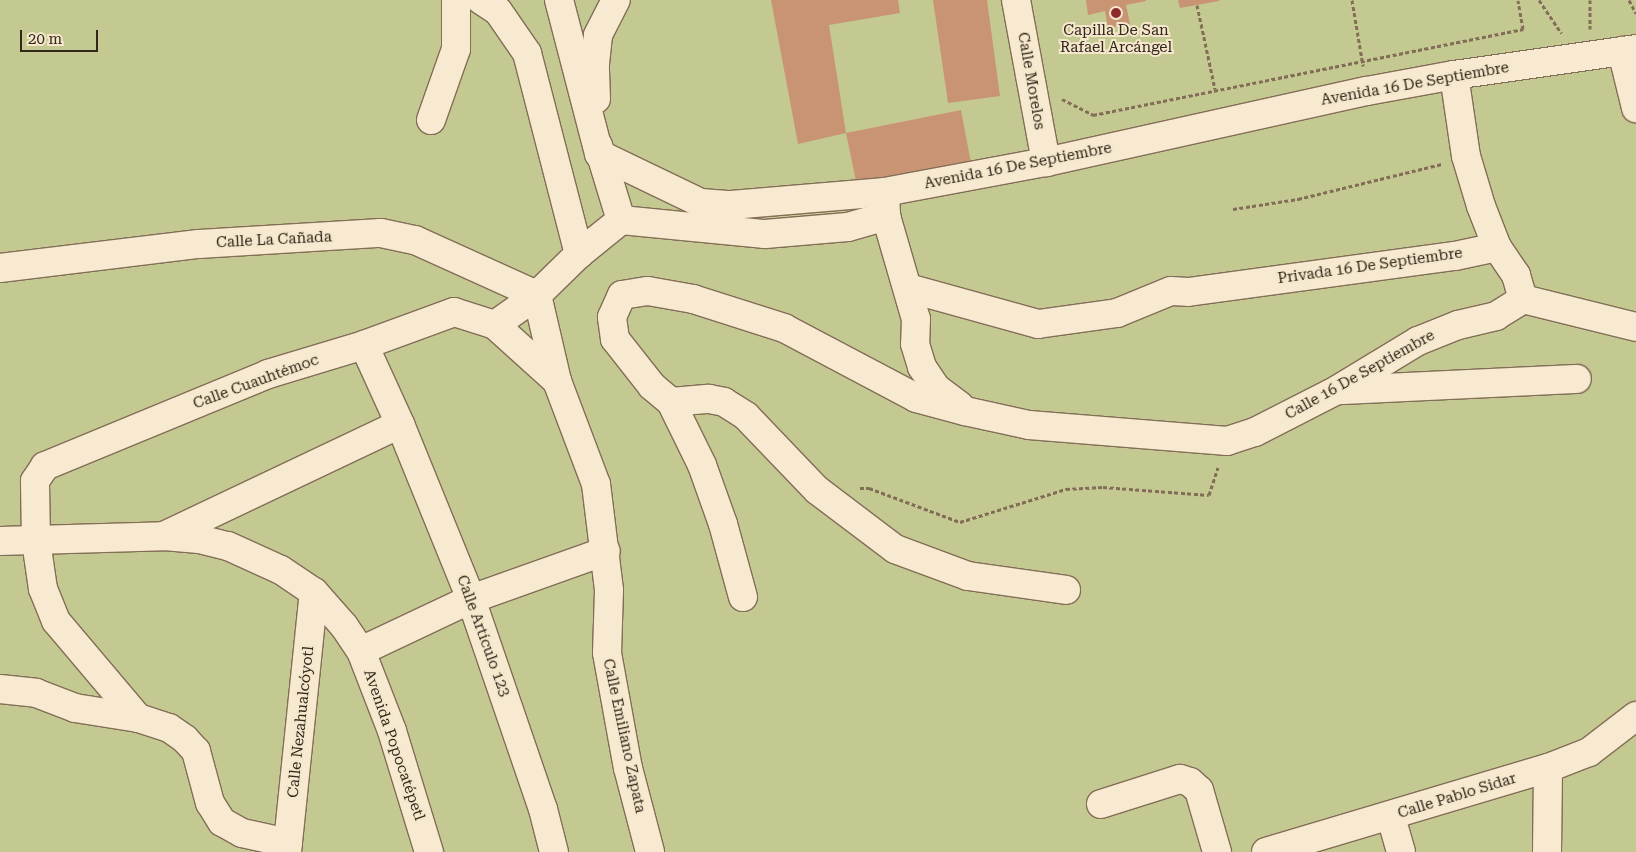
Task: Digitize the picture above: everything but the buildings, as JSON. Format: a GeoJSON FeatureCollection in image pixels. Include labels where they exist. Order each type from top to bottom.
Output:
{"type":"FeatureCollection","features":[{"type":"Feature","properties":{"kind":"street"},"geometry":{"type":"LineString","coordinates":[[431,120],[456,49],[456,0]]}},
{"type":"Feature","properties":{"kind":"street"},"geometry":{"type":"LineString","coordinates":[[481,0],[498,12],[527,53],[579,254]]}},
{"type":"Feature","properties":{"kind":"street"},"geometry":{"type":"LineString","coordinates":[[495,325],[536,295],[579,254],[622,220],[599,154],[559,0]]}},
{"type":"Feature","properties":{"kind":"street"},"geometry":{"type":"LineString","coordinates":[[599,154],[594,64],[598,35],[616,0]]}},
{"type":"Feature","properties":{"kind":"street","name":"Calle Morelos"},"geometry":{"type":"LineString","coordinates":[[1016,0],[1046,162]]}},
{"type":"Feature","properties":{"kind":"street"},"geometry":{"type":"LineString","coordinates":[[1629,50],[1636,108]]}},
{"type":"Feature","properties":{"kind":"street","name":"Avenida 16 De Septiembre"},"geometry":{"type":"LineString","coordinates":[[622,220],[765,234],[848,227],[886,204],[1046,162],[1366,91],[1454,75],[1629,50]]}},
{"type":"Feature","properties":{"kind":"street"},"geometry":{"type":"LineString","coordinates":[[1454,75],[1466,156],[1497,247],[1516,275],[1523,298],[1636,327]]}},
{"type":"Feature","properties":{"kind":"street"},"geometry":{"type":"LineString","coordinates":[[599,154],[702,203],[731,205],[886,204],[916,319],[915,344],[922,367],[936,388],[965,411]]}},
{"type":"Feature","properties":{"kind":"street","name":"Calle La Cañada"},"geometry":{"type":"LineString","coordinates":[[0,268],[198,244],[381,233],[415,240],[536,295]]}},
{"type":"Feature","properties":{"kind":"street","name":"Privada 16 De Septiembre"},"geometry":{"type":"LineString","coordinates":[[908,288],[1038,324],[1117,313],[1171,290],[1188,292],[1242,283],[1454,256],[1497,247]]}},
{"type":"Feature","properties":{"kind":"street"},"geometry":{"type":"LineString","coordinates":[[743,597],[724,524],[705,473],[671,402],[652,386],[616,339],[612,317],[622,295],[648,291],[693,299],[784,328],[916,398],[965,411],[1029,425],[1227,441]]}},
{"type":"Feature","properties":{"kind":"street"},"geometry":{"type":"LineString","coordinates":[[536,295],[557,381]]}},
{"type":"Feature","properties":{"kind":"street","name":"Calle 16 De Septiembre"},"geometry":{"type":"LineString","coordinates":[[1227,441],[1255,432],[1337,390],[1418,341],[1458,324],[1496,316],[1523,298]]}},
{"type":"Feature","properties":{"kind":"street","name":"Calle Cuauhtémoc"},"geometry":{"type":"LineString","coordinates":[[138,718],[56,621],[43,589],[36,541],[35,481],[45,466],[268,374],[364,345],[454,312],[495,325]]}},
{"type":"Feature","properties":{"kind":"street","name":"Calle Emiliano Zapata"},"geometry":{"type":"LineString","coordinates":[[495,325],[557,381],[596,484],[606,552],[609,590],[607,653],[628,768],[650,852]]}},
{"type":"Feature","properties":{"kind":"street","name":"Calle Artículo 123"},"geometry":{"type":"LineString","coordinates":[[364,345],[400,424],[471,600],[543,809],[554,852]]}},
{"type":"Feature","properties":{"kind":"street"},"geometry":{"type":"LineString","coordinates":[[1337,390],[1577,379]]}},
{"type":"Feature","properties":{"kind":"street"},"geometry":{"type":"LineString","coordinates":[[671,402],[709,399],[724,402],[746,416],[817,490],[895,549],[968,576],[1066,590]]}},
{"type":"Feature","properties":{"kind":"street"},"geometry":{"type":"LineString","coordinates":[[164,536],[400,424]]}},
{"type":"Feature","properties":{"kind":"street","name":"Avenida Popocatépetl"},"geometry":{"type":"LineString","coordinates":[[0,541],[164,536],[228,546],[281,570],[314,592],[344,626],[361,652],[392,731],[424,851]]}},
{"type":"Feature","properties":{"kind":"street"},"geometry":{"type":"LineString","coordinates":[[361,652],[471,600],[606,552]]}},
{"type":"Feature","properties":{"kind":"street","name":"Calle Nezahualcóyotl"},"geometry":{"type":"LineString","coordinates":[[288,848],[314,592]]}},
{"type":"Feature","properties":{"kind":"street"},"geometry":{"type":"LineString","coordinates":[[0,688],[36,693],[75,708],[138,718],[169,728],[185,739],[196,751],[210,803],[222,822],[242,833],[288,848]]}},
{"type":"Feature","properties":{"kind":"street","name":"Calle Pablo Sidar"},"geometry":{"type":"LineString","coordinates":[[1266,852],[1548,768],[1589,752],[1636,716]]}},
{"type":"Feature","properties":{"kind":"street"},"geometry":{"type":"LineString","coordinates":[[1547,852],[1548,768]]}},
{"type":"Feature","properties":{"kind":"street"},"geometry":{"type":"LineString","coordinates":[[1101,804],[1180,779],[1190,782],[1199,790],[1218,852]]}},
{"type":"Feature","properties":{"kind":"street"},"geometry":{"type":"LineString","coordinates":[[1391,816],[1401,852]]}},
{"type":"Feature","properties":{"kind":"path"},"geometry":{"type":"LineString","coordinates":[[1352,0],[1366,91]]}},
{"type":"Feature","properties":{"kind":"path"},"geometry":{"type":"LineString","coordinates":[[1057,96],[1093,115],[1362,59],[1523,29],[1518,0]]}},
{"type":"Feature","properties":{"kind":"path"},"geometry":{"type":"LineString","coordinates":[[1539,0],[1578,57]]}},
{"type":"Feature","properties":{"kind":"path"},"geometry":{"type":"LineString","coordinates":[[1629,0],[1636,14]]}},
{"type":"Feature","properties":{"kind":"path"},"geometry":{"type":"LineString","coordinates":[[1196,4],[1215,89]]}},
{"type":"Feature","properties":{"kind":"path"},"geometry":{"type":"LineString","coordinates":[[1233,209],[1298,199],[1420,171],[1466,156]]}},
{"type":"Feature","properties":{"kind":"path"},"geometry":{"type":"LineString","coordinates":[[817,490],[869,488],[960,522],[1066,489],[1103,487],[1209,494],[1227,441]]}},
{"type":"Feature","properties":{"kind":"green space"},"geometry":{"type":"Polygon","coordinates":[[[0,0],[1636,0],[1636,852],[0,852],[0,0]]]}},
{"type":"Feature","properties":{"kind":"place","name":"Capilla De San Rafael Arcángel"},"geometry":{"type":"Point","coordinates":[1116,13]}}]}
